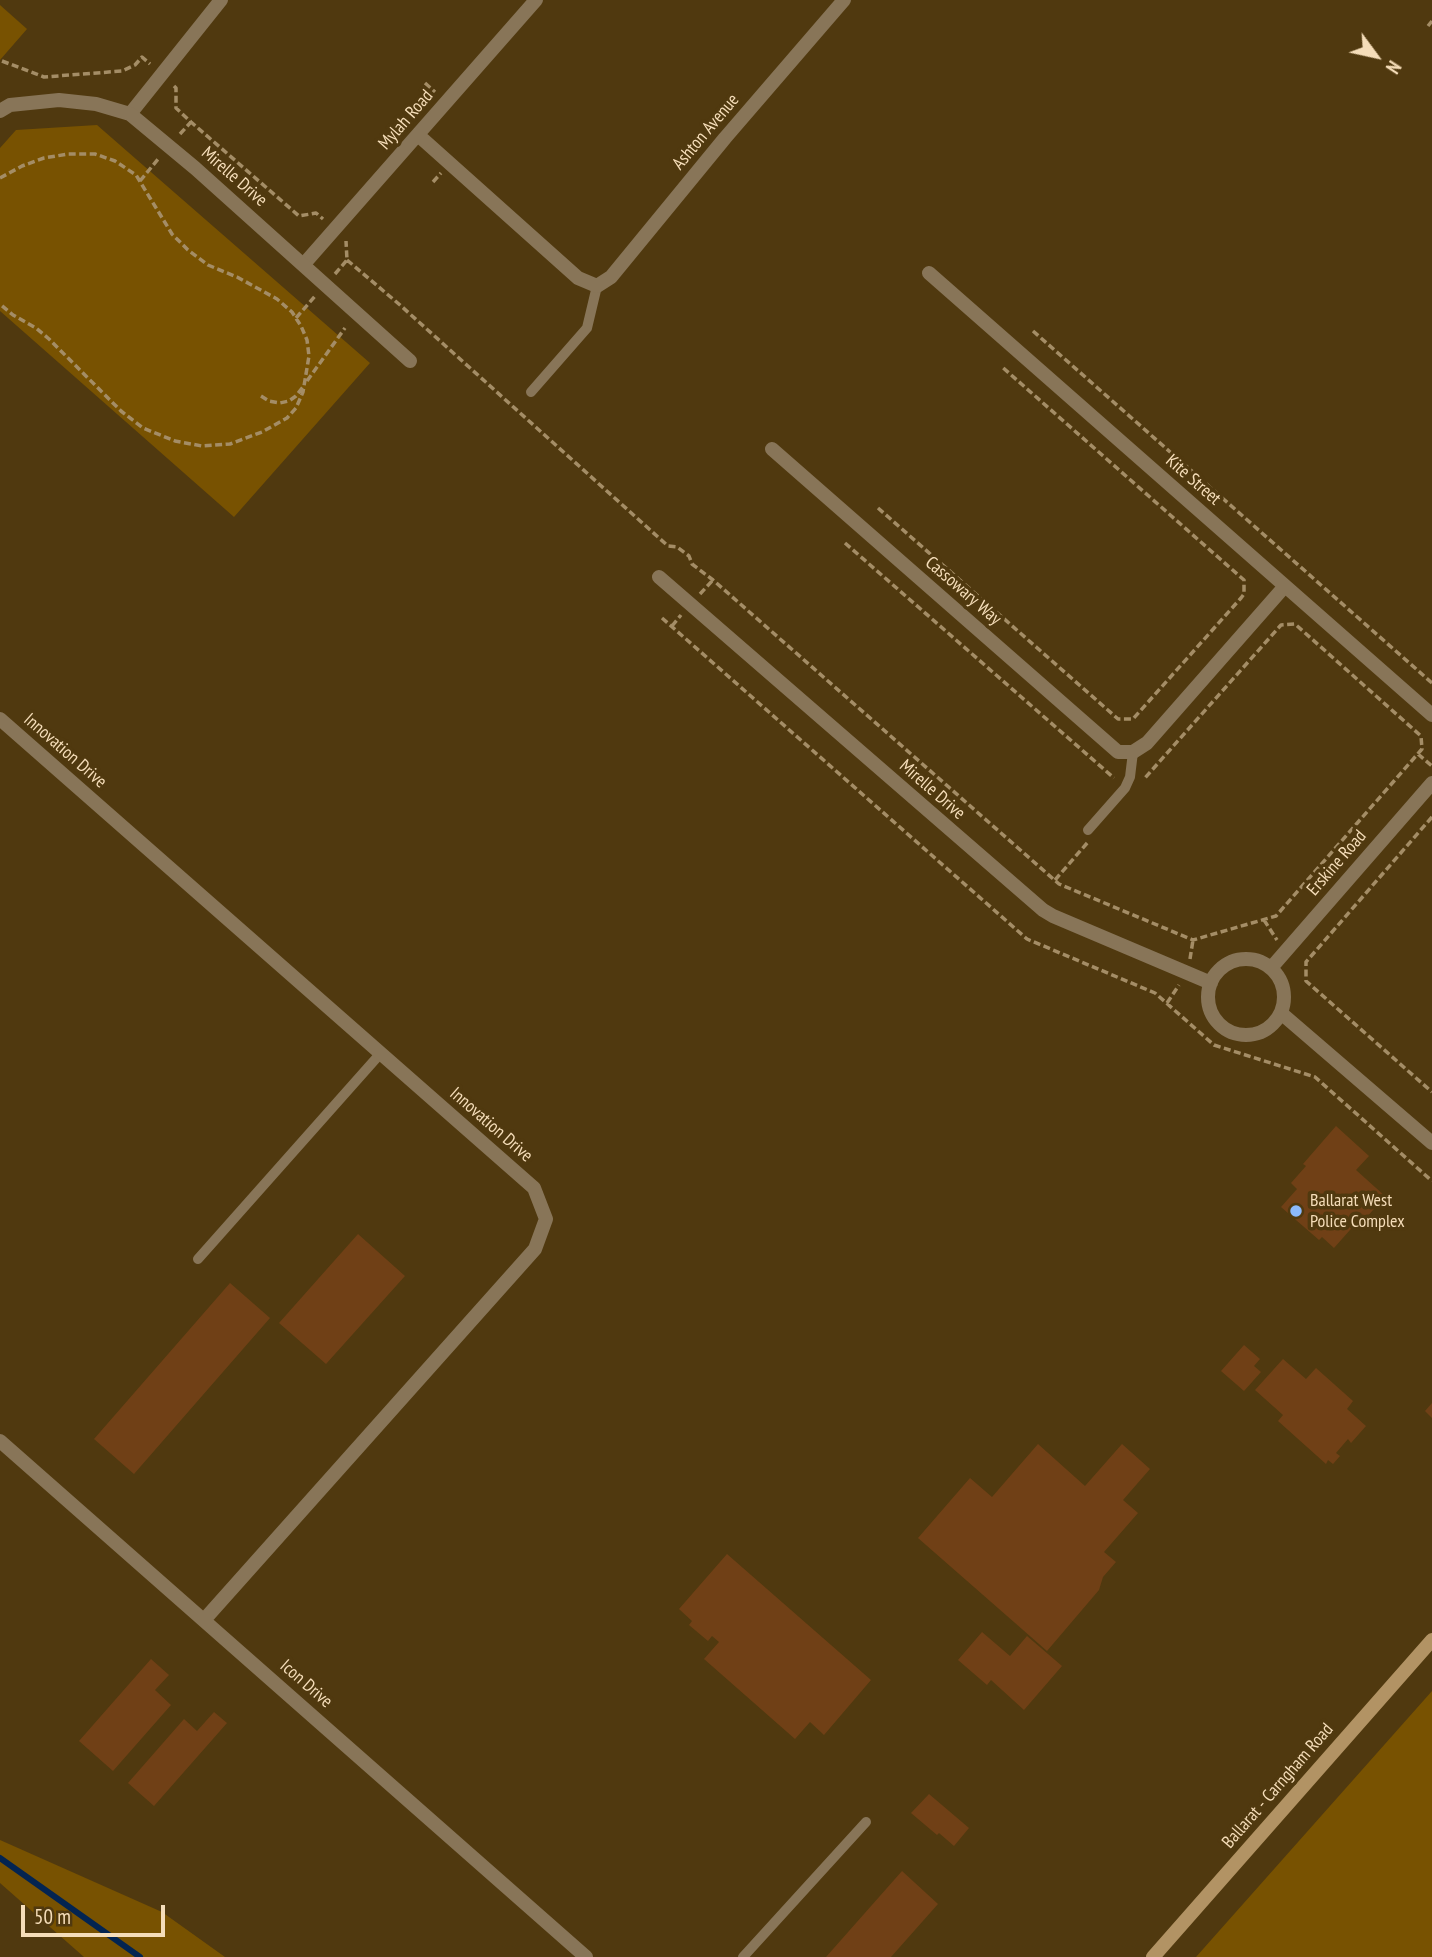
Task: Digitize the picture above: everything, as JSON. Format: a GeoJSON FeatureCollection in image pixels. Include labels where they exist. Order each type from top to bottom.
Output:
{"type":"FeatureCollection","features":[{"type":"Feature","properties":{"kind":"main road","name":"Ballarat - Carngham Road"},"geometry":{"type":"LineString","coordinates":[[1153,1957],[1432,1640]]}},
{"type":"Feature","properties":{"kind":"street"},"geometry":{"type":"LineString","coordinates":[[130,114],[221,0]]}},
{"type":"Feature","properties":{"kind":"street","name":"Mylah Road"},"geometry":{"type":"LineString","coordinates":[[304,264],[536,0]]}},
{"type":"Feature","properties":{"kind":"street","name":"Ashton Avenue"},"geometry":{"type":"LineString","coordinates":[[597,286],[611,277],[725,138],[844,0]]}},
{"type":"Feature","properties":{"kind":"street","name":"Mirelle Drive"},"geometry":{"type":"LineString","coordinates":[[0,110],[10,104],[59,100],[96,104],[130,114],[304,264],[410,361]]}},
{"type":"Feature","properties":{"kind":"street"},"geometry":{"type":"LineString","coordinates":[[418,135],[578,278],[597,286]]}},
{"type":"Feature","properties":{"kind":"street","name":"Kite Street"},"geometry":{"type":"LineString","coordinates":[[929,273],[1432,715]]}},
{"type":"Feature","properties":{"kind":"street","name":"Cassowary Way"},"geometry":{"type":"LineString","coordinates":[[772,449],[1113,749],[1118,752],[1133,752]]}},
{"type":"Feature","properties":{"kind":"street","name":"Mirelle Drive"},"geometry":{"type":"LineString","coordinates":[[659,577],[1043,910],[1211,983]]}},
{"type":"Feature","properties":{"kind":"street"},"geometry":{"type":"LineString","coordinates":[[1133,752],[1147,743],[1285,586]]}},
{"type":"Feature","properties":{"kind":"street","name":"Innovation Drive"},"geometry":{"type":"LineString","coordinates":[[0,719],[534,1188],[546,1219],[536,1249],[204,1620]]}},
{"type":"Feature","properties":{"kind":"street","name":"Erskine Road"},"geometry":{"type":"LineString","coordinates":[[1271,968],[1432,783]]}},
{"type":"Feature","properties":{"kind":"street"},"geometry":{"type":"LineString","coordinates":[[1236,960],[1260,962],[1271,968],[1279,977],[1284,1001],[1281,1013],[1273,1024],[1251,1035],[1238,1035],[1226,1030],[1216,1021],[1210,1010],[1208,997],[1211,983],[1225,965],[1236,960]]}},
{"type":"Feature","properties":{"kind":"street"},"geometry":{"type":"LineString","coordinates":[[1281,1013],[1432,1143]]}},
{"type":"Feature","properties":{"kind":"street","name":"Icon Drive"},"geometry":{"type":"LineString","coordinates":[[0,1441],[586,1957]]}},
{"type":"Feature","properties":{"kind":"lane"},"geometry":{"type":"LineString","coordinates":[[530,392],[587,328],[597,286]]}},
{"type":"Feature","properties":{"kind":"lane"},"geometry":{"type":"LineString","coordinates":[[1088,830],[1125,788],[1130,777],[1133,752]]}},
{"type":"Feature","properties":{"kind":"lane"},"geometry":{"type":"LineString","coordinates":[[198,1259],[380,1054]]}},
{"type":"Feature","properties":{"kind":"lane"},"geometry":{"type":"LineString","coordinates":[[743,1957],[866,1822]]}},
{"type":"Feature","properties":{"kind":"path"},"geometry":{"type":"LineString","coordinates":[[1428,26],[1432,21]]}},
{"type":"Feature","properties":{"kind":"path"},"geometry":{"type":"LineString","coordinates":[[1,61],[44,77],[122,71],[135,65],[142,57],[176,88],[176,108],[191,122],[299,216],[316,213],[346,240],[347,260],[668,547],[677,547],[689,556],[692,564],[1059,884],[1193,940],[1276,916],[1422,749],[1421,736],[1295,624],[1280,625],[1132,793],[845,543]]}},
{"type":"Feature","properties":{"kind":"path"},"geometry":{"type":"LineString","coordinates":[[0,178],[44,158],[68,154],[95,154],[115,161],[135,175],[172,234],[188,250],[208,265],[237,276],[277,299],[292,312],[307,340],[309,356],[303,392],[296,408],[287,418],[262,432],[223,445],[202,446],[175,441],[143,428],[121,411],[49,339],[0,304]]}},
{"type":"Feature","properties":{"kind":"path"},"geometry":{"type":"LineString","coordinates":[[261,396],[275,403],[289,401],[296,396],[345,328]]}},
{"type":"Feature","properties":{"kind":"path"},"geometry":{"type":"LineString","coordinates":[[1033,331],[1432,683]]}},
{"type":"Feature","properties":{"kind":"path"},"geometry":{"type":"LineString","coordinates":[[878,508],[1118,719],[1133,719],[1241,598],[1244,594],[1244,580],[1001,366]]}},
{"type":"Feature","properties":{"kind":"path"},"geometry":{"type":"LineString","coordinates":[[1418,754],[1432,766]]}},
{"type":"Feature","properties":{"kind":"path"},"geometry":{"type":"LineString","coordinates":[[1432,817],[1306,962],[1306,981],[1432,1092]]}},
{"type":"Feature","properties":{"kind":"path"},"geometry":{"type":"LineString","coordinates":[[1055,880],[1089,842]]}},
{"type":"Feature","properties":{"kind":"shaded area"},"geometry":{"type":"Polygon","coordinates":[[[0,5],[27,29],[0,60],[0,5]]]}},
{"type":"Feature","properties":{"kind":"shaded area"},"geometry":{"type":"Polygon","coordinates":[[[97,125],[370,363],[234,517],[0,311],[0,148],[16,130],[97,125]]]}},
{"type":"Feature","properties":{"kind":"shaded area"},"geometry":{"type":"Polygon","coordinates":[[[1432,1691],[1432,1957],[1196,1957],[1432,1691]]]}},
{"type":"Feature","properties":{"kind":"shaded area"},"geometry":{"type":"Polygon","coordinates":[[[0,1840],[162,1912],[225,1957],[84,1957],[0,1883],[0,1840]]]}},
{"type":"Feature","properties":{"kind":"building"},"geometry":{"type":"Polygon","coordinates":[[[1336,1126],[1369,1156],[1356,1170],[1385,1196],[1361,1224],[1358,1221],[1334,1248],[1322,1237],[1319,1240],[1281,1207],[1297,1189],[1291,1183],[1306,1166],[1303,1164],[1336,1126]]]}},
{"type":"Feature","properties":{"kind":"building"},"geometry":{"type":"Polygon","coordinates":[[[358,1234],[405,1276],[326,1364],[279,1323],[358,1234]]]}},
{"type":"Feature","properties":{"kind":"building"},"geometry":{"type":"Polygon","coordinates":[[[230,1283],[270,1318],[134,1474],[94,1439],[230,1283]]]}},
{"type":"Feature","properties":{"kind":"building"},"geometry":{"type":"Polygon","coordinates":[[[1244,1345],[1260,1359],[1254,1366],[1261,1372],[1244,1391],[1221,1371],[1244,1345]]]}},
{"type":"Feature","properties":{"kind":"building"},"geometry":{"type":"Polygon","coordinates":[[[1283,1359],[1306,1379],[1316,1368],[1353,1401],[1347,1409],[1366,1426],[1351,1443],[1348,1439],[1336,1453],[1340,1456],[1333,1464],[1328,1460],[1326,1464],[1278,1421],[1283,1415],[1255,1390],[1283,1359]]]}},
{"type":"Feature","properties":{"kind":"building"},"geometry":{"type":"Polygon","coordinates":[[[1432,1403],[1432,1418],[1425,1411],[1432,1403]]]}},
{"type":"Feature","properties":{"kind":"building"},"geometry":{"type":"Polygon","coordinates":[[[1038,1444],[1085,1486],[1122,1444],[1150,1469],[1123,1500],[1138,1513],[1104,1552],[1116,1562],[1103,1577],[1099,1590],[1047,1651],[918,1538],[970,1478],[992,1497],[1038,1444]]]}},
{"type":"Feature","properties":{"kind":"building"},"geometry":{"type":"Polygon","coordinates":[[[727,1554],[871,1680],[824,1735],[810,1722],[795,1739],[704,1659],[719,1642],[712,1636],[708,1641],[689,1625],[692,1621],[679,1609],[727,1554]]]}},
{"type":"Feature","properties":{"kind":"building"},"geometry":{"type":"Polygon","coordinates":[[[982,1632],[1010,1656],[1027,1636],[1062,1666],[1024,1710],[991,1680],[987,1685],[958,1660],[982,1632]]]}},
{"type":"Feature","properties":{"kind":"building"},"geometry":{"type":"Polygon","coordinates":[[[151,1659],[169,1675],[155,1690],[171,1705],[113,1771],[79,1741],[151,1659]]]}},
{"type":"Feature","properties":{"kind":"building"},"geometry":{"type":"Polygon","coordinates":[[[214,1712],[227,1723],[154,1806],[128,1783],[184,1719],[197,1731],[214,1712]]]}},
{"type":"Feature","properties":{"kind":"building"},"geometry":{"type":"Polygon","coordinates":[[[929,1794],[969,1828],[954,1846],[911,1813],[929,1794]]]}},
{"type":"Feature","properties":{"kind":"building"},"geometry":{"type":"Polygon","coordinates":[[[902,1871],[938,1904],[891,1957],[826,1957],[902,1871]]]}},
{"type":"Feature","properties":{"kind":"waterway"},"geometry":{"type":"LineString","coordinates":[[0,1858],[140,1957]]}},
{"type":"Feature","properties":{"kind":"place","name":"Ballarat West Police Complex"},"geometry":{"type":"Point","coordinates":[1296,1211]}}]}
